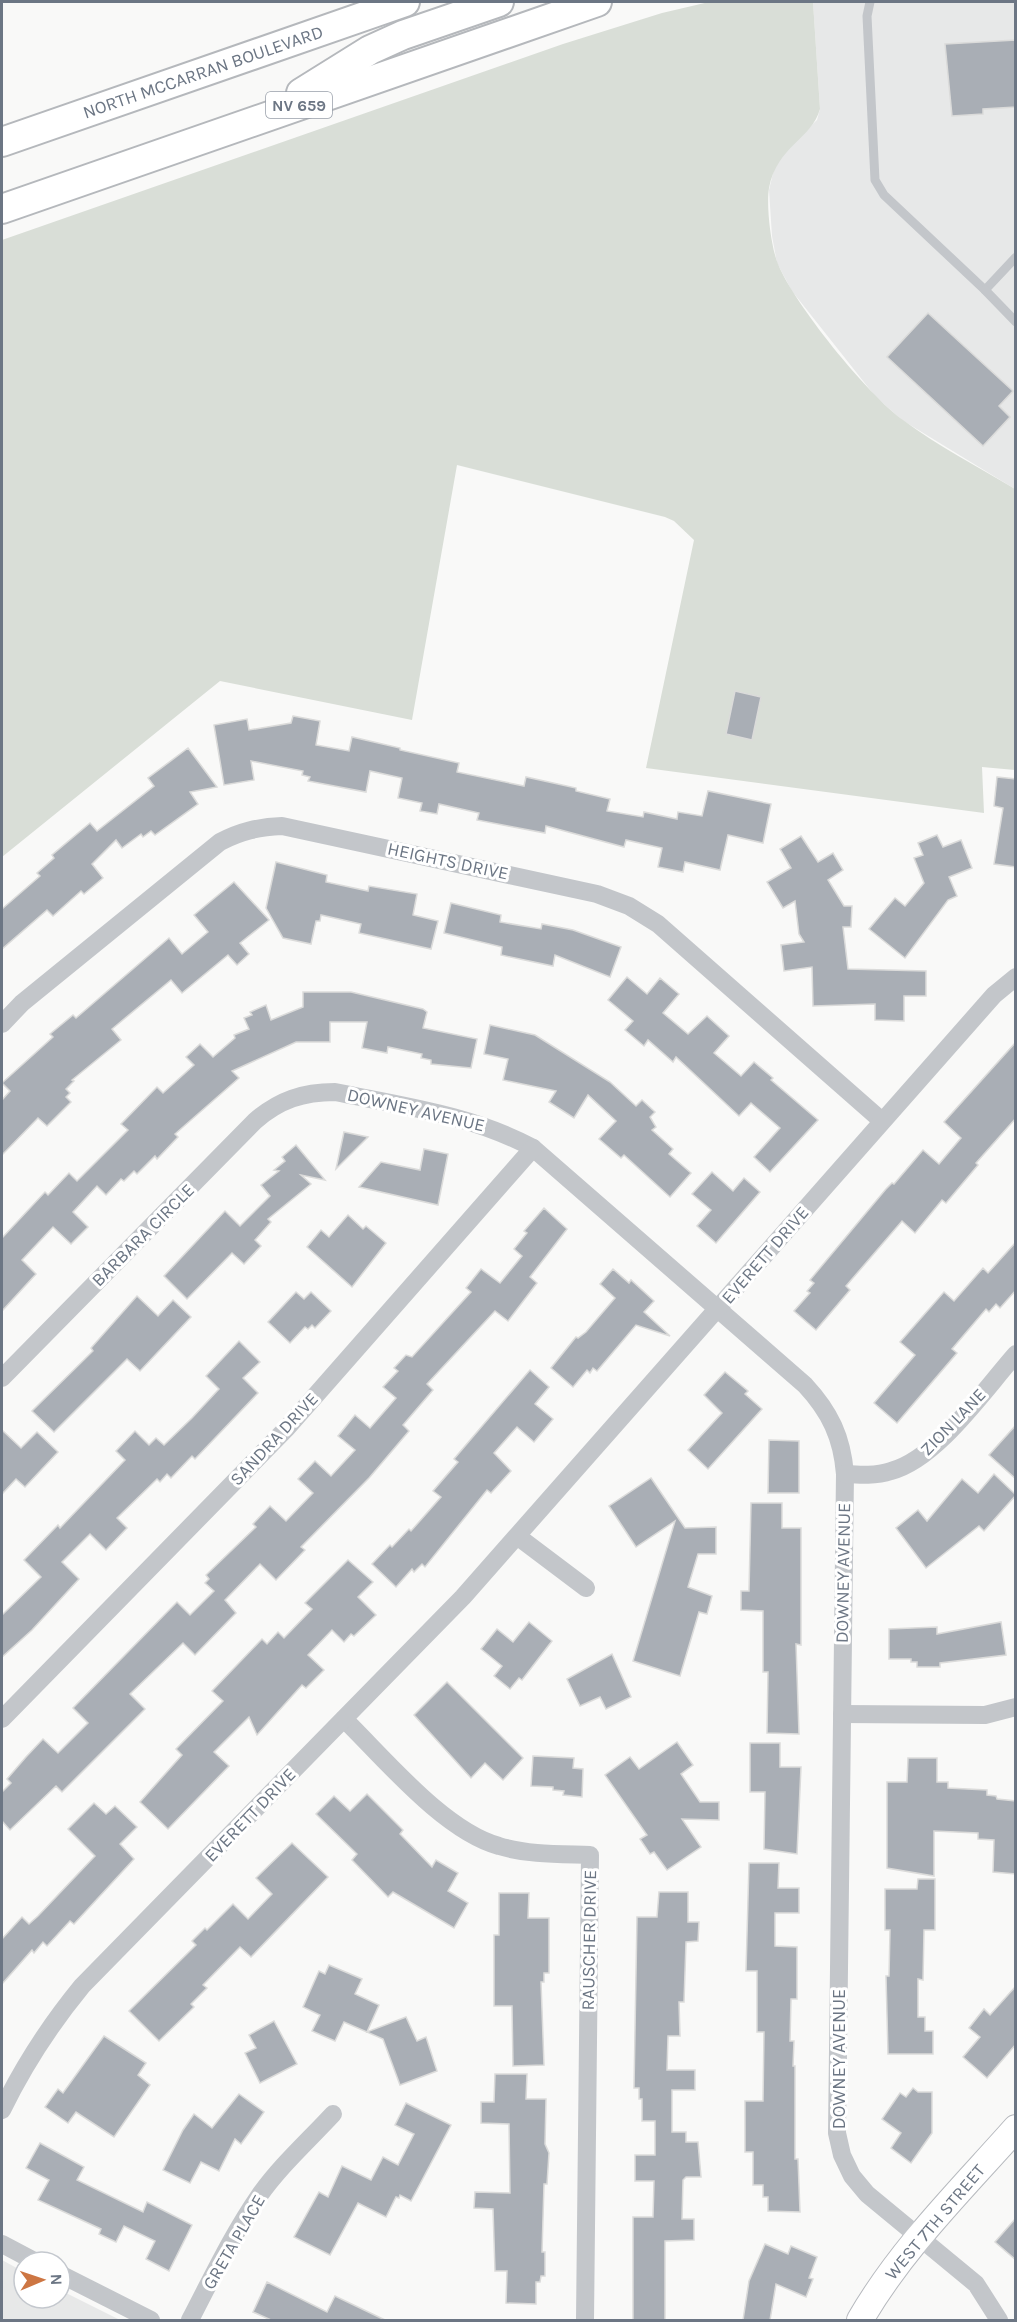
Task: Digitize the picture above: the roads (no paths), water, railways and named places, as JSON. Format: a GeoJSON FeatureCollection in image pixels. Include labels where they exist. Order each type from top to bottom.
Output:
{"type":"FeatureCollection","features":[{"type":"Feature","properties":{"kind":"main road","name":"NORTH MCCARRAN BOULEVARD"},"geometry":{"type":"LineString","coordinates":[[2,142],[405,2]]}},
{"type":"Feature","properties":{"kind":"main road"},"geometry":{"type":"LineString","coordinates":[[264,117],[370,50],[403,34],[499,2]]}},
{"type":"Feature","properties":{"kind":"main road","name":"NV 659"},"geometry":{"type":"LineString","coordinates":[[2,209],[597,2]]}},
{"type":"Feature","properties":{"kind":"main road","name":"WEST 7TH STREET"},"geometry":{"type":"LineString","coordinates":[[860,2320],[885,2280],[920,2236],[1016,2128]]}},
{"type":"Feature","properties":{"kind":"street","name":"HEIGHTS DRIVE"},"geometry":{"type":"LineString","coordinates":[[2,1024],[22,1003],[220,842],[238,832],[259,827],[282,826],[597,894],[628,906],[658,924],[882,1121]]}},
{"type":"Feature","properties":{"kind":"street","name":"EVERETT DRIVE"},"geometry":{"type":"LineString","coordinates":[[2,2109],[40,2041],[82,1986],[463,1597],[993,995],[1016,977]]}},
{"type":"Feature","properties":{"kind":"street","name":"DOWNEY AVENUE"},"geometry":{"type":"LineString","coordinates":[[289,1098],[312,1092],[335,1092],[472,1121],[503,1132],[533,1148],[806,1385],[823,1404],[838,1434],[843,1451],[845,1474],[837,2133],[842,2155],[852,2176],[867,2194],[976,2284],[999,2320]]}},
{"type":"Feature","properties":{"kind":"street","name":"BARBARA CIRCLE"},"geometry":{"type":"LineString","coordinates":[[2,1378],[255,1121],[267,1110],[289,1098]]}},
{"type":"Feature","properties":{"kind":"street","name":"SANDRA DRIVE"},"geometry":{"type":"LineString","coordinates":[[2,1719],[286,1429],[533,1148]]}},
{"type":"Feature","properties":{"kind":"street","name":"ZION LANE"},"geometry":{"type":"LineString","coordinates":[[845,1474],[891,1472],[914,1462],[932,1449],[1016,1354]]}},
{"type":"Feature","properties":{"kind":"street"},"geometry":{"type":"LineString","coordinates":[[517,1536],[586,1588]]}},
{"type":"Feature","properties":{"kind":"street"},"geometry":{"type":"LineString","coordinates":[[842,1714],[985,1715],[1016,1707]]}},
{"type":"Feature","properties":{"kind":"street","name":"RAUSCHER DRIVE"},"geometry":{"type":"LineString","coordinates":[[345,1719],[443,1816],[470,1834],[497,1846],[529,1853],[591,1855],[585,2320]]}},
{"type":"Feature","properties":{"kind":"street","name":"GRETA PLACE"},"geometry":{"type":"LineString","coordinates":[[190,2320],[234,2235],[260,2194],[333,2114]]}},
{"type":"Feature","properties":{"kind":"street"},"geometry":{"type":"LineString","coordinates":[[72,2280],[151,2320]]}},
{"type":"Feature","properties":{"kind":"lane"},"geometry":{"type":"LineString","coordinates":[[862,2],[867,16]]}},
{"type":"Feature","properties":{"kind":"lane"},"geometry":{"type":"LineString","coordinates":[[870,2],[867,16],[875,180],[884,195],[1016,322]]}},
{"type":"Feature","properties":{"kind":"lane"},"geometry":{"type":"LineString","coordinates":[[985,291],[1016,257]]}}]}
